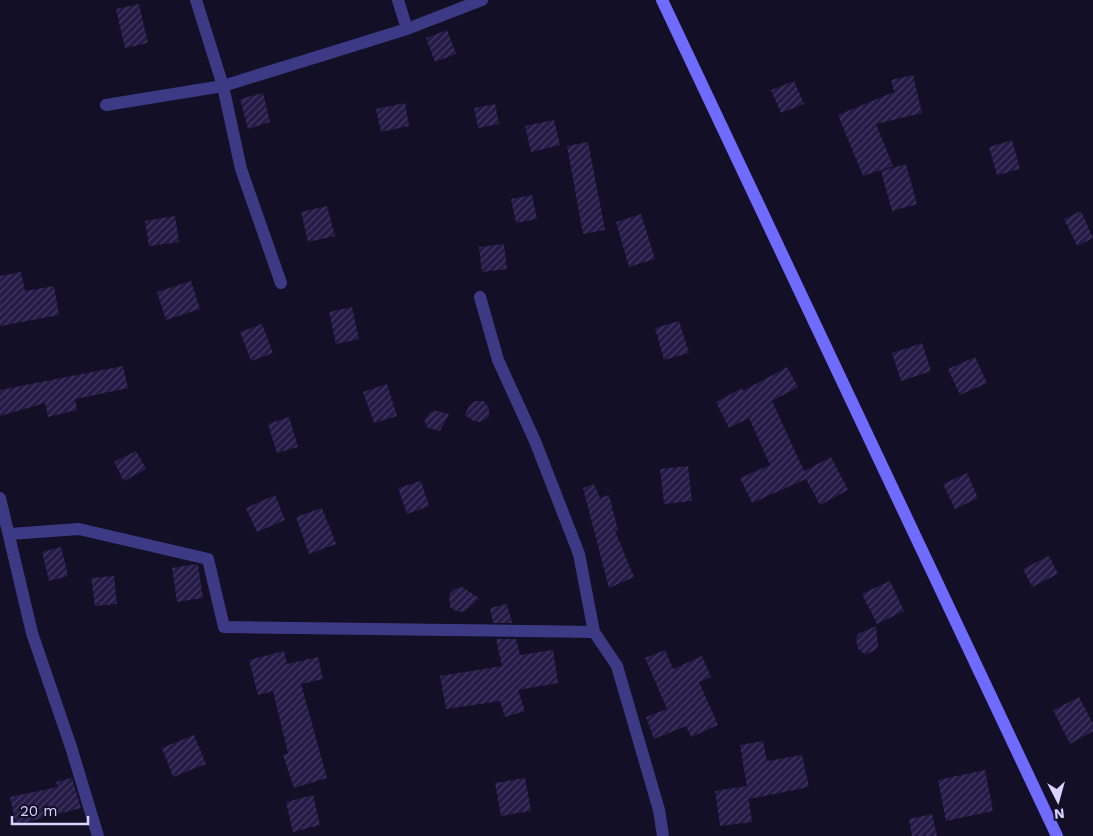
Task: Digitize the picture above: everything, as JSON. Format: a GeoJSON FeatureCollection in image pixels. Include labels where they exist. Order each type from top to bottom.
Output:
{"type":"FeatureCollection","features":[{"type":"Feature","properties":{"kind":"main road"},"geometry":{"type":"LineString","coordinates":[[662,0],[1057,836]]}},
{"type":"Feature","properties":{"kind":"street"},"geometry":{"type":"LineString","coordinates":[[196,0],[223,86],[241,169],[281,283]]}},
{"type":"Feature","properties":{"kind":"street"},"geometry":{"type":"LineString","coordinates":[[398,0],[407,29]]}},
{"type":"Feature","properties":{"kind":"street"},"geometry":{"type":"LineString","coordinates":[[106,105],[223,86],[407,29],[482,0]]}},
{"type":"Feature","properties":{"kind":"street"},"geometry":{"type":"LineString","coordinates":[[480,297],[498,360],[536,441],[579,554],[594,632],[617,666],[660,810],[663,836]]}},
{"type":"Feature","properties":{"kind":"street"},"geometry":{"type":"LineString","coordinates":[[0,498],[32,633],[71,747],[98,836]]}},
{"type":"Feature","properties":{"kind":"street"},"geometry":{"type":"LineString","coordinates":[[10,534],[79,529],[208,559],[224,627],[594,632]]}},
{"type":"Feature","properties":{"kind":"building"},"geometry":{"type":"Polygon","coordinates":[[[139,4],[148,43],[125,48],[116,9],[139,4]]]}},
{"type":"Feature","properties":{"kind":"building"},"geometry":{"type":"Polygon","coordinates":[[[447,30],[456,54],[435,62],[426,38],[447,30]]]}},
{"type":"Feature","properties":{"kind":"building"},"geometry":{"type":"Polygon","coordinates":[[[913,75],[922,113],[876,124],[893,166],[863,176],[838,115],[894,92],[891,80],[913,75]]]}},
{"type":"Feature","properties":{"kind":"building"},"geometry":{"type":"Polygon","coordinates":[[[794,81],[804,104],[781,113],[771,90],[794,81]]]}},
{"type":"Feature","properties":{"kind":"building"},"geometry":{"type":"Polygon","coordinates":[[[263,93],[270,122],[248,129],[240,99],[263,93]]]}},
{"type":"Feature","properties":{"kind":"building"},"geometry":{"type":"Polygon","coordinates":[[[405,103],[409,126],[381,132],[376,109],[405,103]]]}},
{"type":"Feature","properties":{"kind":"building"},"geometry":{"type":"Polygon","coordinates":[[[495,104],[499,124],[478,128],[474,108],[495,104]]]}},
{"type":"Feature","properties":{"kind":"building"},"geometry":{"type":"Polygon","coordinates":[[[554,120],[560,145],[531,152],[525,126],[554,120]]]}},
{"type":"Feature","properties":{"kind":"building"},"geometry":{"type":"Polygon","coordinates":[[[1012,140],[1020,169],[997,175],[989,147],[1012,140]]]}},
{"type":"Feature","properties":{"kind":"building"},"geometry":{"type":"Polygon","coordinates":[[[588,142],[605,230],[583,234],[567,146],[588,142]]]}},
{"type":"Feature","properties":{"kind":"building"},"geometry":{"type":"Polygon","coordinates":[[[906,164],[917,204],[892,211],[881,171],[906,164]]]}},
{"type":"Feature","properties":{"kind":"building"},"geometry":{"type":"Polygon","coordinates":[[[532,195],[537,219],[516,223],[511,199],[532,195]]]}},
{"type":"Feature","properties":{"kind":"building"},"geometry":{"type":"Polygon","coordinates":[[[327,206],[335,236],[308,242],[301,212],[327,206]]]}},
{"type":"Feature","properties":{"kind":"building"},"geometry":{"type":"Polygon","coordinates":[[[1081,211],[1093,238],[1077,246],[1064,219],[1081,211]]]}},
{"type":"Feature","properties":{"kind":"building"},"geometry":{"type":"Polygon","coordinates":[[[641,214],[655,259],[629,267],[616,222],[641,214]]]}},
{"type":"Feature","properties":{"kind":"building"},"geometry":{"type":"Polygon","coordinates":[[[175,216],[179,242],[149,246],[145,221],[175,216]]]}},
{"type":"Feature","properties":{"kind":"building"},"geometry":{"type":"Polygon","coordinates":[[[504,244],[507,269],[482,272],[479,247],[504,244]]]}},
{"type":"Feature","properties":{"kind":"building"},"geometry":{"type":"Polygon","coordinates":[[[21,272],[25,291],[54,286],[59,315],[0,326],[0,276],[21,272]]]}},
{"type":"Feature","properties":{"kind":"building"},"geometry":{"type":"Polygon","coordinates":[[[191,281],[200,309],[166,320],[157,292],[191,281]]]}},
{"type":"Feature","properties":{"kind":"building"},"geometry":{"type":"Polygon","coordinates":[[[352,307],[359,339],[336,344],[329,312],[352,307]]]}},
{"type":"Feature","properties":{"kind":"building"},"geometry":{"type":"Polygon","coordinates":[[[679,321],[689,353],[664,360],[655,328],[679,321]]]}},
{"type":"Feature","properties":{"kind":"building"},"geometry":{"type":"Polygon","coordinates":[[[262,324],[273,353],[251,361],[240,332],[262,324]]]}},
{"type":"Feature","properties":{"kind":"building"},"geometry":{"type":"Polygon","coordinates":[[[922,343],[931,371],[901,381],[892,353],[922,343]]]}},
{"type":"Feature","properties":{"kind":"building"},"geometry":{"type":"Polygon","coordinates":[[[975,357],[987,383],[960,395],[948,369],[975,357]]]}},
{"type":"Feature","properties":{"kind":"building"},"geometry":{"type":"Polygon","coordinates":[[[123,366],[128,388],[75,399],[77,410],[48,417],[45,403],[0,416],[0,390],[123,366]]]}},
{"type":"Feature","properties":{"kind":"building"},"geometry":{"type":"Polygon","coordinates":[[[787,367],[798,387],[772,401],[804,471],[831,457],[848,490],[820,505],[806,479],[752,503],[740,478],[770,465],[749,418],[729,428],[716,402],[742,388],[743,391],[787,367]]]}},
{"type":"Feature","properties":{"kind":"building"},"geometry":{"type":"Polygon","coordinates":[[[387,384],[397,416],[374,423],[363,392],[387,384]]]}},
{"type":"Feature","properties":{"kind":"building"},"geometry":{"type":"Polygon","coordinates":[[[475,401],[484,401],[489,408],[489,417],[481,422],[474,421],[465,415],[469,406],[475,401]]]}},
{"type":"Feature","properties":{"kind":"building"},"geometry":{"type":"Polygon","coordinates":[[[437,411],[449,414],[440,431],[428,428],[424,420],[431,412],[437,411]]]}},
{"type":"Feature","properties":{"kind":"building"},"geometry":{"type":"Polygon","coordinates":[[[289,417],[298,447],[277,453],[268,424],[289,417]]]}},
{"type":"Feature","properties":{"kind":"building"},"geometry":{"type":"Polygon","coordinates":[[[136,451],[146,469],[124,481],[114,462],[136,451]]]}},
{"type":"Feature","properties":{"kind":"building"},"geometry":{"type":"Polygon","coordinates":[[[688,466],[692,501],[664,504],[660,469],[688,466]]]}},
{"type":"Feature","properties":{"kind":"building"},"geometry":{"type":"Polygon","coordinates":[[[967,473],[978,498],[955,509],[943,484],[967,473]]]}},
{"type":"Feature","properties":{"kind":"building"},"geometry":{"type":"Polygon","coordinates":[[[421,481],[429,506],[407,514],[398,488],[421,481]]]}},
{"type":"Feature","properties":{"kind":"building"},"geometry":{"type":"Polygon","coordinates":[[[594,484],[600,498],[609,495],[618,530],[615,531],[634,577],[609,588],[583,488],[594,484]]]}},
{"type":"Feature","properties":{"kind":"building"},"geometry":{"type":"Polygon","coordinates":[[[275,495],[285,520],[257,532],[246,508],[275,495]]]}},
{"type":"Feature","properties":{"kind":"building"},"geometry":{"type":"Polygon","coordinates":[[[322,508],[336,544],[309,554],[296,517],[322,508]]]}},
{"type":"Feature","properties":{"kind":"building"},"geometry":{"type":"Polygon","coordinates":[[[61,547],[68,576],[49,581],[42,552],[61,547]]]}},
{"type":"Feature","properties":{"kind":"building"},"geometry":{"type":"Polygon","coordinates":[[[1049,556],[1058,574],[1032,587],[1023,569],[1049,556]]]}},
{"type":"Feature","properties":{"kind":"building"},"geometry":{"type":"Polygon","coordinates":[[[198,565],[203,598],[177,602],[172,568],[198,565]]]}},
{"type":"Feature","properties":{"kind":"building"},"geometry":{"type":"Polygon","coordinates":[[[114,576],[117,604],[95,606],[91,578],[114,576]]]}},
{"type":"Feature","properties":{"kind":"building"},"geometry":{"type":"Polygon","coordinates":[[[890,581],[904,611],[877,624],[862,594],[890,581]]]}},
{"type":"Feature","properties":{"kind":"building"},"geometry":{"type":"Polygon","coordinates":[[[462,587],[479,598],[464,612],[456,611],[450,607],[449,595],[454,589],[462,587]]]}},
{"type":"Feature","properties":{"kind":"building"},"geometry":{"type":"Polygon","coordinates":[[[507,604],[512,623],[493,623],[490,608],[507,604]]]}},
{"type":"Feature","properties":{"kind":"building"},"geometry":{"type":"Polygon","coordinates":[[[876,626],[878,646],[874,651],[865,654],[858,649],[856,640],[858,634],[876,626]]]}},
{"type":"Feature","properties":{"kind":"building"},"geometry":{"type":"Polygon","coordinates":[[[496,639],[516,639],[520,655],[553,650],[558,683],[518,690],[525,711],[505,717],[500,701],[446,709],[440,676],[502,666],[496,639]]]}},
{"type":"Feature","properties":{"kind":"building"},"geometry":{"type":"Polygon","coordinates":[[[665,650],[673,669],[702,656],[711,677],[699,682],[718,725],[691,737],[686,726],[654,739],[646,717],[667,709],[645,658],[665,650]]]}},
{"type":"Feature","properties":{"kind":"building"},"geometry":{"type":"Polygon","coordinates":[[[284,651],[287,664],[318,657],[323,679],[301,684],[327,778],[294,788],[283,755],[288,753],[273,691],[258,695],[249,660],[284,651]]]}},
{"type":"Feature","properties":{"kind":"building"},"geometry":{"type":"Polygon","coordinates":[[[1079,697],[1093,724],[1093,731],[1070,744],[1053,710],[1079,697]]]}},
{"type":"Feature","properties":{"kind":"building"},"geometry":{"type":"Polygon","coordinates":[[[194,735],[206,764],[173,777],[162,748],[194,735]]]}},
{"type":"Feature","properties":{"kind":"building"},"geometry":{"type":"Polygon","coordinates":[[[763,741],[767,761],[802,755],[809,787],[749,799],[740,745],[763,741]]]}},
{"type":"Feature","properties":{"kind":"building"},"geometry":{"type":"Polygon","coordinates":[[[985,770],[993,811],[946,821],[938,780],[985,770]]]}},
{"type":"Feature","properties":{"kind":"building"},"geometry":{"type":"Polygon","coordinates":[[[72,778],[81,808],[16,825],[10,797],[58,787],[56,782],[72,778]]]}},
{"type":"Feature","properties":{"kind":"building"},"geometry":{"type":"Polygon","coordinates":[[[525,778],[531,811],[501,816],[495,783],[525,778]]]}},
{"type":"Feature","properties":{"kind":"building"},"geometry":{"type":"Polygon","coordinates":[[[747,786],[752,822],[720,826],[715,791],[747,786]]]}},
{"type":"Feature","properties":{"kind":"building"},"geometry":{"type":"Polygon","coordinates":[[[313,795],[320,825],[293,832],[286,802],[313,795]]]}},
{"type":"Feature","properties":{"kind":"building"},"geometry":{"type":"Polygon","coordinates":[[[932,814],[937,836],[912,836],[909,819],[932,814]]]}}]}
